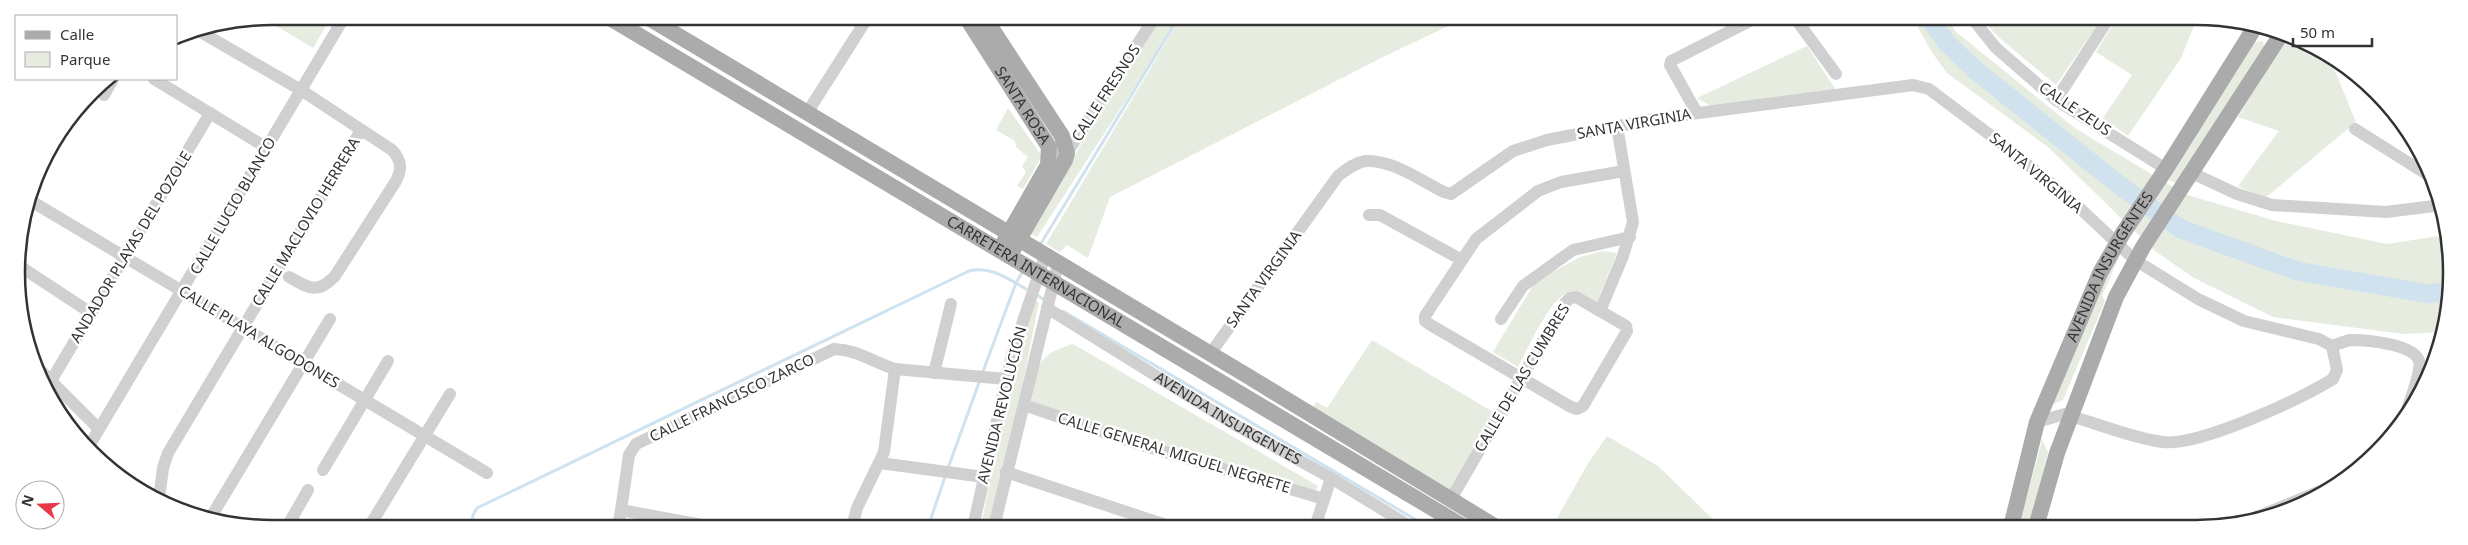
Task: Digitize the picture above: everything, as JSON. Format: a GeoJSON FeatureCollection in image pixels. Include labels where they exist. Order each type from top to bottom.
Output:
{"type":"FeatureCollection","features":[{"type":"Feature","properties":{"kind":"main road","name":"CARRETERA INTERNACIONAL"},"geometry":{"type":"LineString","coordinates":[[622,25],[1452,520]]}},
{"type":"Feature","properties":{"kind":"main road","name":"CARRETERA INTERNACIONAL"},"geometry":{"type":"LineString","coordinates":[[660,25],[1485,520]]}},
{"type":"Feature","properties":{"kind":"main road","name":"SANTA ROSA"},"geometry":{"type":"LineString","coordinates":[[971,25],[1045,138],[1050,157],[1033,249]]}},
{"type":"Feature","properties":{"kind":"main road"},"geometry":{"type":"LineString","coordinates":[[989,25],[1062,136],[1067,153],[1033,249],[1019,262]]}},
{"type":"Feature","properties":{"kind":"main road","name":"AVENIDA INSURGENTES"},"geometry":{"type":"LineString","coordinates":[[2013,520],[2038,422],[2100,273],[2119,239],[2253,32]]}},
{"type":"Feature","properties":{"kind":"main road","name":"AVENIDA INSURGENTES"},"geometry":{"type":"LineString","coordinates":[[2038,520],[2057,453],[2116,297],[2139,253],[2278,39]]}},
{"type":"Feature","properties":{"kind":"main road"},"geometry":{"type":"LineString","coordinates":[[708,76],[717,59]]}},
{"type":"Feature","properties":{"kind":"street","name":"CALLE LUCIO BLANCO"},"geometry":{"type":"LineString","coordinates":[[91,442],[340,25]]}},
{"type":"Feature","properties":{"kind":"street"},"geometry":{"type":"LineString","coordinates":[[806,113],[863,25]]}},
{"type":"Feature","properties":{"kind":"street","name":"CALLE FRESNOS"},"geometry":{"type":"LineString","coordinates":[[1050,157],[1067,153],[1149,25]]}},
{"type":"Feature","properties":{"kind":"street"},"geometry":{"type":"LineString","coordinates":[[1697,113],[1670,65],[1671,60],[1742,25]]}},
{"type":"Feature","properties":{"kind":"street"},"geometry":{"type":"LineString","coordinates":[[1800,25],[1836,74]]}},
{"type":"Feature","properties":{"kind":"street","name":"CALLE ZEUS"},"geometry":{"type":"LineString","coordinates":[[1978,25],[1996,48],[2056,100],[2166,169]]}},
{"type":"Feature","properties":{"kind":"street"},"geometry":{"type":"LineString","coordinates":[[2056,100],[2104,25]]}},
{"type":"Feature","properties":{"kind":"street"},"geometry":{"type":"LineString","coordinates":[[204,34],[301,90],[392,150],[398,157],[400,172],[396,181],[349,257],[326,285],[316,289],[306,286],[289,276]]}},
{"type":"Feature","properties":{"kind":"street"},"geometry":{"type":"LineString","coordinates":[[156,80],[267,148]]}},
{"type":"Feature","properties":{"kind":"street","name":"SANTA VIRGINIA"},"geometry":{"type":"LineString","coordinates":[[1210,354],[1338,176],[1351,166],[1365,161],[1387,164],[1451,194],[1512,152],[1547,140],[1697,113],[1913,85],[1922,86],[2006,147],[2119,239],[2198,299],[2244,321],[2319,339],[2332,346]]}},
{"type":"Feature","properties":{"kind":"street"},"geometry":{"type":"LineString","coordinates":[[104,95],[109,86]]}},
{"type":"Feature","properties":{"kind":"street","name":"ANDADOR PLAYAS DEL POZOLE"},"geometry":{"type":"LineString","coordinates":[[51,382],[210,113]]}},
{"type":"Feature","properties":{"kind":"street"},"geometry":{"type":"LineString","coordinates":[[1617,126],[1633,222],[1630,237],[1600,311],[1626,326],[1627,331],[1583,406],[1577,409],[1572,408],[1425,320],[1428,312],[1476,239],[1487,229],[1548,186],[1624,171]]}},
{"type":"Feature","properties":{"kind":"street"},"geometry":{"type":"LineString","coordinates":[[2355,129],[2420,170]]}},
{"type":"Feature","properties":{"kind":"street","name":"CALLE MACLOVIO HERRERA"},"geometry":{"type":"LineString","coordinates":[[161,493],[163,468],[168,453],[361,130]]}},
{"type":"Feature","properties":{"kind":"street"},"geometry":{"type":"LineString","coordinates":[[2188,179],[2272,205],[2386,212],[2434,206]]}},
{"type":"Feature","properties":{"kind":"street","name":"CALLE PLAYA ALGODONES"},"geometry":{"type":"LineString","coordinates":[[35,203],[487,473]]}},
{"type":"Feature","properties":{"kind":"street"},"geometry":{"type":"LineString","coordinates":[[1369,215],[1380,215],[1462,260]]}},
{"type":"Feature","properties":{"kind":"street"},"geometry":{"type":"LineString","coordinates":[[1501,319],[1523,286],[1573,250],[1630,237]]}},
{"type":"Feature","properties":{"kind":"street","name":"AVENIDA REVOLUCIÓN"},"geometry":{"type":"LineString","coordinates":[[974,520],[1012,354],[1019,262],[1033,249],[1053,282],[995,520]]}},
{"type":"Feature","properties":{"kind":"street"},"geometry":{"type":"LineString","coordinates":[[25,270],[92,313]]}},
{"type":"Feature","properties":{"kind":"street","name":"CALLE DE LAS CUMBRES"},"geometry":{"type":"LineString","coordinates":[[1451,499],[1564,303],[1570,298],[1576,297],[1600,311]]}},
{"type":"Feature","properties":{"kind":"street"},"geometry":{"type":"LineString","coordinates":[[934,373],[951,304]]}},
{"type":"Feature","properties":{"kind":"street","name":"AVENIDA INSURGENTES"},"geometry":{"type":"LineString","coordinates":[[1047,308],[1232,422],[1331,478],[1390,520]]}},
{"type":"Feature","properties":{"kind":"street"},"geometry":{"type":"LineString","coordinates":[[213,513],[330,319]]}},
{"type":"Feature","properties":{"kind":"street"},"geometry":{"type":"LineString","coordinates":[[2038,422],[2072,412],[2077,418],[2162,442],[2177,442],[2196,438],[2269,411],[2333,379],[2337,370],[2332,346],[2350,340],[2410,349],[2420,363],[2412,392]]}},
{"type":"Feature","properties":{"kind":"street","name":"CALLE FRANCISCO ZARCO"},"geometry":{"type":"LineString","coordinates":[[621,510],[632,448],[636,444],[834,349],[857,351],[880,365],[895,369]]}},
{"type":"Feature","properties":{"kind":"street"},"geometry":{"type":"LineString","coordinates":[[322,470],[388,361]]}},
{"type":"Feature","properties":{"kind":"street"},"geometry":{"type":"LineString","coordinates":[[854,520],[857,508],[880,463],[886,441],[895,369],[1006,379]]}},
{"type":"Feature","properties":{"kind":"street"},"geometry":{"type":"LineString","coordinates":[[51,382],[99,429]]}},
{"type":"Feature","properties":{"kind":"street"},"geometry":{"type":"LineString","coordinates":[[373,520],[450,394]]}},
{"type":"Feature","properties":{"kind":"street","name":"CALLE GENERAL MIGUEL NEGRETE"},"geometry":{"type":"LineString","coordinates":[[1024,405],[1145,446],[1324,499]]}},
{"type":"Feature","properties":{"kind":"street"},"geometry":{"type":"LineString","coordinates":[[880,463],[984,477]]}},
{"type":"Feature","properties":{"kind":"street"},"geometry":{"type":"LineString","coordinates":[[1006,472],[1154,520]]}},
{"type":"Feature","properties":{"kind":"street"},"geometry":{"type":"LineString","coordinates":[[1317,520],[1331,478]]}},
{"type":"Feature","properties":{"kind":"street"},"geometry":{"type":"LineString","coordinates":[[290,520],[308,490]]}},
{"type":"Feature","properties":{"kind":"street"},"geometry":{"type":"LineString","coordinates":[[619,520],[621,510],[678,520]]}},
{"type":"Feature","properties":{"kind":"green space"},"geometry":{"type":"Polygon","coordinates":[[[275,25],[327,25],[313,48],[275,25]]]}},
{"type":"Feature","properties":{"kind":"green space"},"geometry":{"type":"Polygon","coordinates":[[[1151,25],[1175,25],[1037,237],[1029,233],[1151,25]]]}},
{"type":"Feature","properties":{"kind":"green space"},"geometry":{"type":"Polygon","coordinates":[[[1176,25],[1450,25],[1379,59],[1110,197],[1088,258],[1067,245],[1060,252],[1046,244],[1176,25]]]}},
{"type":"Feature","properties":{"kind":"green space"},"geometry":{"type":"Polygon","coordinates":[[[1917,25],[1952,25],[1955,31],[2076,129],[2187,195],[2276,221],[2387,244],[2440,236],[2443,272],[2441,305],[2436,332],[2404,334],[2273,317],[2194,278],[2155,251],[2048,147],[1947,73],[1931,51],[1917,25]]]}},
{"type":"Feature","properties":{"kind":"green space"},"geometry":{"type":"Polygon","coordinates":[[[1988,25],[2097,25],[2056,85],[1996,35],[1988,25]]]}},
{"type":"Feature","properties":{"kind":"green space"},"geometry":{"type":"Polygon","coordinates":[[[2113,25],[2194,25],[2181,58],[2128,136],[2103,118],[2132,75],[2096,52],[2113,25]]]}},
{"type":"Feature","properties":{"kind":"green space"},"geometry":{"type":"Polygon","coordinates":[[[2263,41],[2264,48],[2177,184],[2169,180],[2255,42],[2263,41]]]}},
{"type":"Feature","properties":{"kind":"green space"},"geometry":{"type":"Polygon","coordinates":[[[2284,42],[2319,58],[2333,67],[2356,122],[2264,199],[2238,186],[2279,131],[2238,117],[2284,42]]]}},
{"type":"Feature","properties":{"kind":"green space"},"geometry":{"type":"Polygon","coordinates":[[[1807,46],[1836,90],[1711,106],[1697,98],[1807,46]]]}},
{"type":"Feature","properties":{"kind":"green space"},"geometry":{"type":"Polygon","coordinates":[[[1008,108],[1042,156],[1023,189],[1017,186],[1026,172],[1022,166],[1028,157],[1016,147],[1015,141],[996,130],[1008,108]]]}},
{"type":"Feature","properties":{"kind":"green space"},"geometry":{"type":"Polygon","coordinates":[[[1603,251],[1617,253],[1596,304],[1585,295],[1576,291],[1564,294],[1541,323],[1518,367],[1493,352],[1535,282],[1580,257],[1603,251]]]}},
{"type":"Feature","properties":{"kind":"green space"},"geometry":{"type":"Polygon","coordinates":[[[2112,258],[2118,259],[2102,296],[2105,301],[2063,400],[2046,407],[2112,258]]]}},
{"type":"Feature","properties":{"kind":"green space"},"geometry":{"type":"Polygon","coordinates":[[[1035,301],[1039,302],[995,520],[982,520],[1013,360],[1035,301]]]}},
{"type":"Feature","properties":{"kind":"green space"},"geometry":{"type":"Polygon","coordinates":[[[1372,340],[1493,412],[1451,494],[1310,413],[1316,402],[1327,408],[1372,340]]]}},
{"type":"Feature","properties":{"kind":"green space"},"geometry":{"type":"Polygon","coordinates":[[[1073,344],[1318,486],[1314,493],[1031,403],[1037,372],[1044,358],[1073,344]]]}},
{"type":"Feature","properties":{"kind":"green space"},"geometry":{"type":"Polygon","coordinates":[[[1607,436],[1658,466],[1714,520],[1556,520],[1587,465],[1607,436]]]}},
{"type":"Feature","properties":{"kind":"green space"},"geometry":{"type":"Polygon","coordinates":[[[2042,440],[2048,452],[2032,520],[2021,520],[2042,440]]]}},
{"type":"Feature","properties":{"kind":"waterway"},"geometry":{"type":"LineString","coordinates":[[1040,245],[1174,25]]}},
{"type":"Feature","properties":{"kind":"waterway"},"geometry":{"type":"LineString","coordinates":[[1934,25],[1947,43],[1974,69],[2119,185],[2181,229],[2297,271],[2429,294],[2442,292]]}},
{"type":"Feature","properties":{"kind":"waterway"},"geometry":{"type":"LineString","coordinates":[[472,520],[477,508],[969,271],[985,270],[992,272],[1026,289]]}},
{"type":"Feature","properties":{"kind":"waterway"},"geometry":{"type":"LineString","coordinates":[[982,374],[1016,283],[1023,271]]}},
{"type":"Feature","properties":{"kind":"waterway"},"geometry":{"type":"LineString","coordinates":[[1037,295],[1043,299]]}},
{"type":"Feature","properties":{"kind":"waterway"},"geometry":{"type":"LineString","coordinates":[[1063,311],[1416,520]]}},
{"type":"Feature","properties":{"kind":"waterway"},"geometry":{"type":"LineString","coordinates":[[948,468],[980,380]]}},
{"type":"Feature","properties":{"kind":"waterway"},"geometry":{"type":"LineString","coordinates":[[930,520],[946,474]]}}]}
